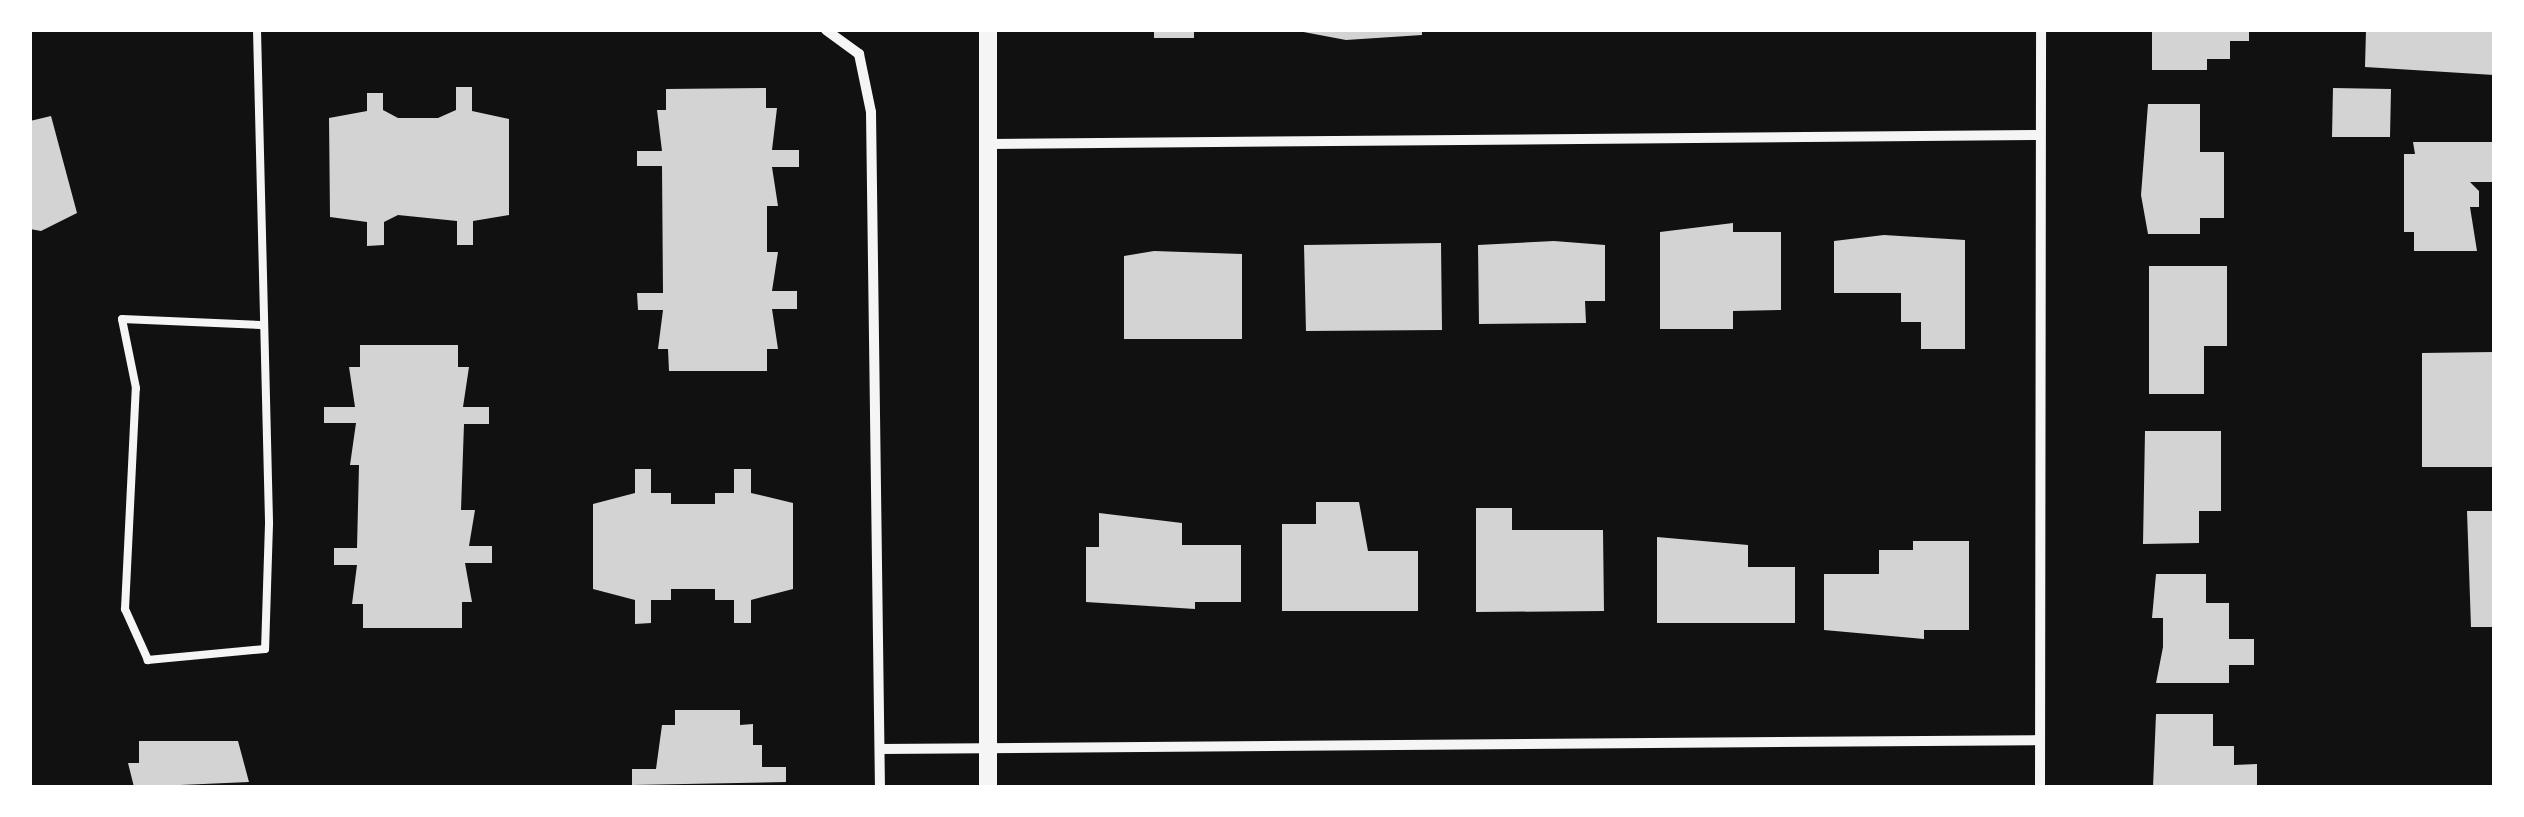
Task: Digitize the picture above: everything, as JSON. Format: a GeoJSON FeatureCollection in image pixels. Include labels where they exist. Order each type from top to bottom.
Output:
{"type":"FeatureCollection","features":[{"type":"Feature","properties":{"kind":"street"},"geometry":{"type":"LineString","coordinates":[[826,30],[859,54],[871,112],[880,787]]}},
{"type":"Feature","properties":{"kind":"street"},"geometry":{"type":"LineString","coordinates":[[988,30],[988,787]]}},
{"type":"Feature","properties":{"kind":"street"},"geometry":{"type":"LineString","coordinates":[[2040,787],[2038,135],[2042,30]]}},
{"type":"Feature","properties":{"kind":"street"},"geometry":{"type":"LineString","coordinates":[[988,144],[2038,135]]}},
{"type":"Feature","properties":{"kind":"street"},"geometry":{"type":"LineString","coordinates":[[880,749],[2040,740]]}},
{"type":"Feature","properties":{"kind":"lane"},"geometry":{"type":"LineString","coordinates":[[256,30],[261,326],[266,649],[148,660],[125,610],[136,388],[122,319],[261,326]]}},
{"type":"Feature","properties":{"kind":"building"},"geometry":{"type":"Polygon","coordinates":[[[1154,30],[1194,30],[1194,38],[1154,38],[1154,30]]]}},
{"type":"Feature","properties":{"kind":"building"},"geometry":{"type":"Polygon","coordinates":[[[1293,30],[1422,30],[1422,35],[1346,40],[1293,30]]]}},
{"type":"Feature","properties":{"kind":"building"},"geometry":{"type":"Polygon","coordinates":[[[2152,30],[2249,30],[2249,41],[2230,41],[2230,59],[2207,59],[2207,70],[2152,70],[2152,30]]]}},
{"type":"Feature","properties":{"kind":"building"},"geometry":{"type":"Polygon","coordinates":[[[2366,30],[2494,30],[2494,75],[2365,67],[2366,30]]]}},
{"type":"Feature","properties":{"kind":"building"},"geometry":{"type":"Polygon","coordinates":[[[456,87],[472,87],[472,111],[509,119],[509,215],[473,221],[473,245],[457,245],[457,221],[398,215],[384,222],[384,245],[367,246],[367,222],[330,217],[329,118],[367,111],[367,93],[383,93],[383,110],[398,118],[438,118],[456,110],[456,87]]]}},
{"type":"Feature","properties":{"kind":"building"},"geometry":{"type":"Polygon","coordinates":[[[766,88],[766,108],[777,108],[772,150],[799,150],[799,167],[772,167],[778,206],[767,206],[767,252],[778,252],[772,291],[797,291],[797,309],[772,309],[778,349],[767,349],[767,371],[669,371],[668,349],[658,349],[663,310],[638,310],[637,293],[663,293],[662,166],[637,166],[637,151],[662,151],[657,110],[666,110],[666,89],[766,88]]]}},
{"type":"Feature","properties":{"kind":"building"},"geometry":{"type":"Polygon","coordinates":[[[2333,88],[2391,89],[2390,137],[2332,137],[2333,88]]]}},
{"type":"Feature","properties":{"kind":"building"},"geometry":{"type":"Polygon","coordinates":[[[2148,104],[2200,104],[2200,152],[2224,152],[2224,218],[2200,218],[2200,234],[2148,234],[2141,195],[2148,104]]]}},
{"type":"Feature","properties":{"kind":"building"},"geometry":{"type":"Polygon","coordinates":[[[51,116],[77,213],[41,231],[30,229],[30,121],[51,116]]]}},
{"type":"Feature","properties":{"kind":"building"},"geometry":{"type":"Polygon","coordinates":[[[2413,142],[2494,142],[2494,182],[2470,182],[2479,191],[2479,207],[2470,207],[2477,251],[2414,251],[2414,232],[2404,232],[2404,154],[2415,154],[2413,142]]]}},
{"type":"Feature","properties":{"kind":"building"},"geometry":{"type":"Polygon","coordinates":[[[1733,223],[1733,232],[1781,232],[1781,310],[1733,311],[1733,329],[1660,329],[1660,232],[1733,223]]]}},
{"type":"Feature","properties":{"kind":"building"},"geometry":{"type":"Polygon","coordinates":[[[1884,235],[1965,240],[1965,349],[1921,349],[1921,322],[1901,322],[1901,293],[1834,293],[1834,241],[1884,235]]]}},
{"type":"Feature","properties":{"kind":"building"},"geometry":{"type":"Polygon","coordinates":[[[1554,241],[1605,245],[1605,301],[1585,301],[1586,323],[1479,324],[1478,245],[1554,241]]]}},
{"type":"Feature","properties":{"kind":"building"},"geometry":{"type":"Polygon","coordinates":[[[1441,243],[1442,330],[1306,331],[1304,245],[1441,243]]]}},
{"type":"Feature","properties":{"kind":"building"},"geometry":{"type":"Polygon","coordinates":[[[1154,251],[1242,254],[1242,339],[1124,339],[1124,256],[1154,251]]]}},
{"type":"Feature","properties":{"kind":"building"},"geometry":{"type":"Polygon","coordinates":[[[2149,266],[2227,266],[2227,346],[2204,346],[2204,394],[2149,394],[2149,266]]]}},
{"type":"Feature","properties":{"kind":"building"},"geometry":{"type":"Polygon","coordinates":[[[360,345],[458,345],[458,367],[469,367],[463,407],[489,407],[489,424],[464,424],[461,510],[475,510],[469,546],[492,546],[492,563],[465,563],[472,602],[462,602],[462,628],[363,628],[363,604],[352,604],[357,565],[334,565],[334,548],[357,548],[359,465],[350,465],[356,423],[324,423],[324,407],[355,407],[349,367],[360,367],[360,345]]]}},
{"type":"Feature","properties":{"kind":"building"},"geometry":{"type":"Polygon","coordinates":[[[2494,352],[2494,467],[2422,467],[2422,353],[2494,352]]]}},
{"type":"Feature","properties":{"kind":"building"},"geometry":{"type":"Polygon","coordinates":[[[2145,431],[2221,431],[2221,511],[2199,511],[2199,543],[2143,544],[2145,431]]]}},
{"type":"Feature","properties":{"kind":"building"},"geometry":{"type":"Polygon","coordinates":[[[635,469],[651,469],[651,493],[671,493],[671,504],[715,504],[715,493],[734,493],[734,469],[751,469],[751,493],[793,503],[793,589],[751,600],[751,623],[734,623],[734,600],[715,600],[715,589],[671,589],[671,600],[651,600],[651,623],[635,624],[635,600],[593,589],[593,504],[635,493],[635,469]]]}},
{"type":"Feature","properties":{"kind":"building"},"geometry":{"type":"Polygon","coordinates":[[[1316,502],[1359,502],[1368,551],[1418,551],[1418,611],[1282,611],[1282,524],[1316,524],[1316,502]]]}},
{"type":"Feature","properties":{"kind":"building"},"geometry":{"type":"Polygon","coordinates":[[[1476,508],[1512,508],[1512,530],[1603,530],[1604,611],[1476,612],[1476,508]]]}},
{"type":"Feature","properties":{"kind":"building"},"geometry":{"type":"Polygon","coordinates":[[[2467,511],[2494,511],[2494,627],[2471,627],[2467,511]]]}},
{"type":"Feature","properties":{"kind":"building"},"geometry":{"type":"Polygon","coordinates":[[[1099,513],[1182,523],[1182,545],[1241,545],[1241,602],[1195,602],[1195,609],[1086,602],[1086,547],[1099,547],[1099,513]]]}},
{"type":"Feature","properties":{"kind":"building"},"geometry":{"type":"Polygon","coordinates":[[[1657,537],[1748,545],[1748,567],[1795,567],[1795,623],[1657,623],[1657,537]]]}},
{"type":"Feature","properties":{"kind":"building"},"geometry":{"type":"Polygon","coordinates":[[[1913,541],[1969,541],[1969,630],[1924,630],[1924,639],[1824,630],[1824,574],[1879,574],[1879,550],[1913,550],[1913,541]]]}},
{"type":"Feature","properties":{"kind":"building"},"geometry":{"type":"Polygon","coordinates":[[[2156,574],[2206,574],[2206,603],[2229,603],[2229,639],[2254,639],[2254,665],[2229,665],[2229,683],[2156,683],[2163,647],[2163,618],[2152,618],[2156,574]]]}},
{"type":"Feature","properties":{"kind":"building"},"geometry":{"type":"Polygon","coordinates":[[[675,710],[740,710],[740,725],[753,724],[753,745],[762,745],[762,767],[786,767],[786,782],[632,785],[632,769],[656,769],[662,725],[675,725],[675,710]]]}},
{"type":"Feature","properties":{"kind":"building"},"geometry":{"type":"Polygon","coordinates":[[[2156,714],[2213,714],[2213,746],[2234,746],[2234,765],[2257,764],[2257,787],[2153,787],[2156,714]]]}},
{"type":"Feature","properties":{"kind":"building"},"geometry":{"type":"Polygon","coordinates":[[[139,741],[238,741],[249,782],[134,787],[128,763],[139,763],[139,741]]]}}]}
